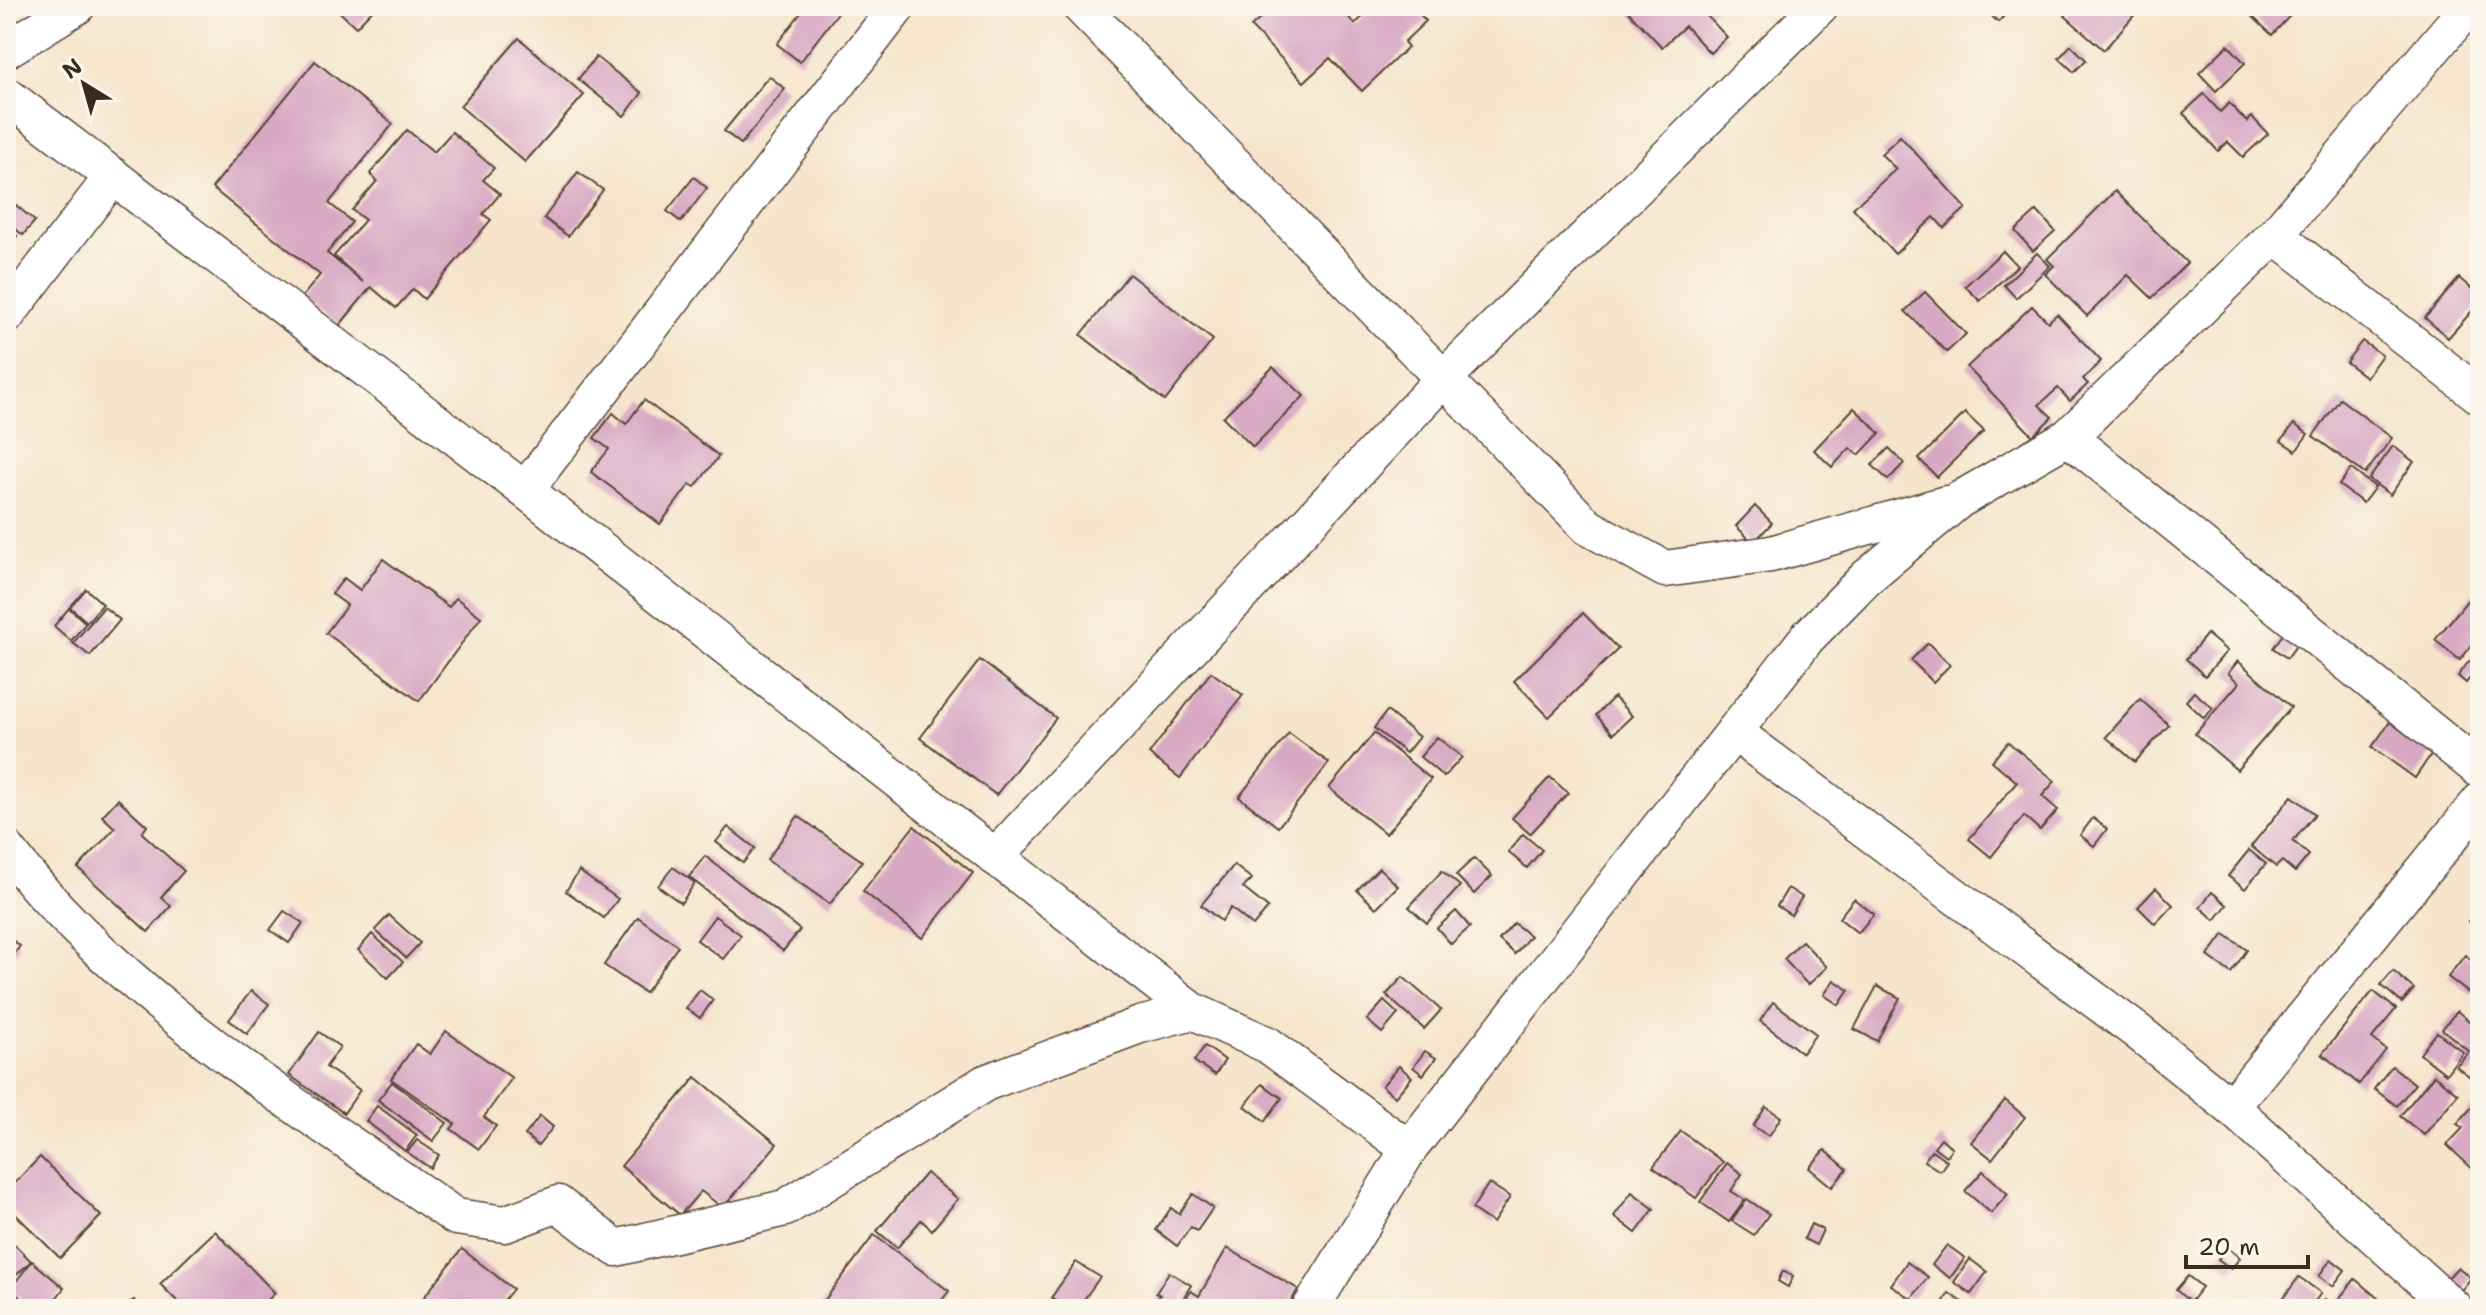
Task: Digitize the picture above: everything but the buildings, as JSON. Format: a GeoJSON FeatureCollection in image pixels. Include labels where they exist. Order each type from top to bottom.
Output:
{"type":"FeatureCollection","features":[{"type":"Feature","properties":{"kind":"street"},"geometry":{"type":"LineString","coordinates":[[6,50],[77,6]]}},
{"type":"Feature","properties":{"kind":"street"},"geometry":{"type":"LineString","coordinates":[[525,490],[898,6]]}},
{"type":"Feature","properties":{"kind":"street"},"geometry":{"type":"LineString","coordinates":[[1080,6],[1588,527],[1665,569],[1771,554],[1959,500]]}},
{"type":"Feature","properties":{"kind":"street"},"geometry":{"type":"LineString","coordinates":[[995,857],[1444,378],[1820,6]]}},
{"type":"Feature","properties":{"kind":"street"},"geometry":{"type":"LineString","coordinates":[[1310,1309],[1409,1149],[1807,638],[1866,578],[1959,500],[2068,437],[2275,235],[2469,6]]}},
{"type":"Feature","properties":{"kind":"street"},"geometry":{"type":"LineString","coordinates":[[6,95],[525,490],[1193,1011],[1268,1045],[1409,1149]]}},
{"type":"Feature","properties":{"kind":"street"},"geometry":{"type":"LineString","coordinates":[[6,316],[113,176]]}},
{"type":"Feature","properties":{"kind":"street"},"geometry":{"type":"LineString","coordinates":[[2275,235],[2480,396]]}},
{"type":"Feature","properties":{"kind":"street"},"geometry":{"type":"LineString","coordinates":[[2068,437],[2480,770]]}},
{"type":"Feature","properties":{"kind":"street"},"geometry":{"type":"LineString","coordinates":[[1734,732],[2138,1032],[2231,1107],[2455,1309]]}},
{"type":"Feature","properties":{"kind":"street"},"geometry":{"type":"LineString","coordinates":[[2231,1107],[2480,801]]}},
{"type":"Feature","properties":{"kind":"street"},"geometry":{"type":"LineString","coordinates":[[6,848],[34,885],[81,933],[180,1018],[456,1217],[505,1224],[558,1204],[616,1248],[785,1208],[985,1083],[1140,1025],[1193,1011]]}}]}
